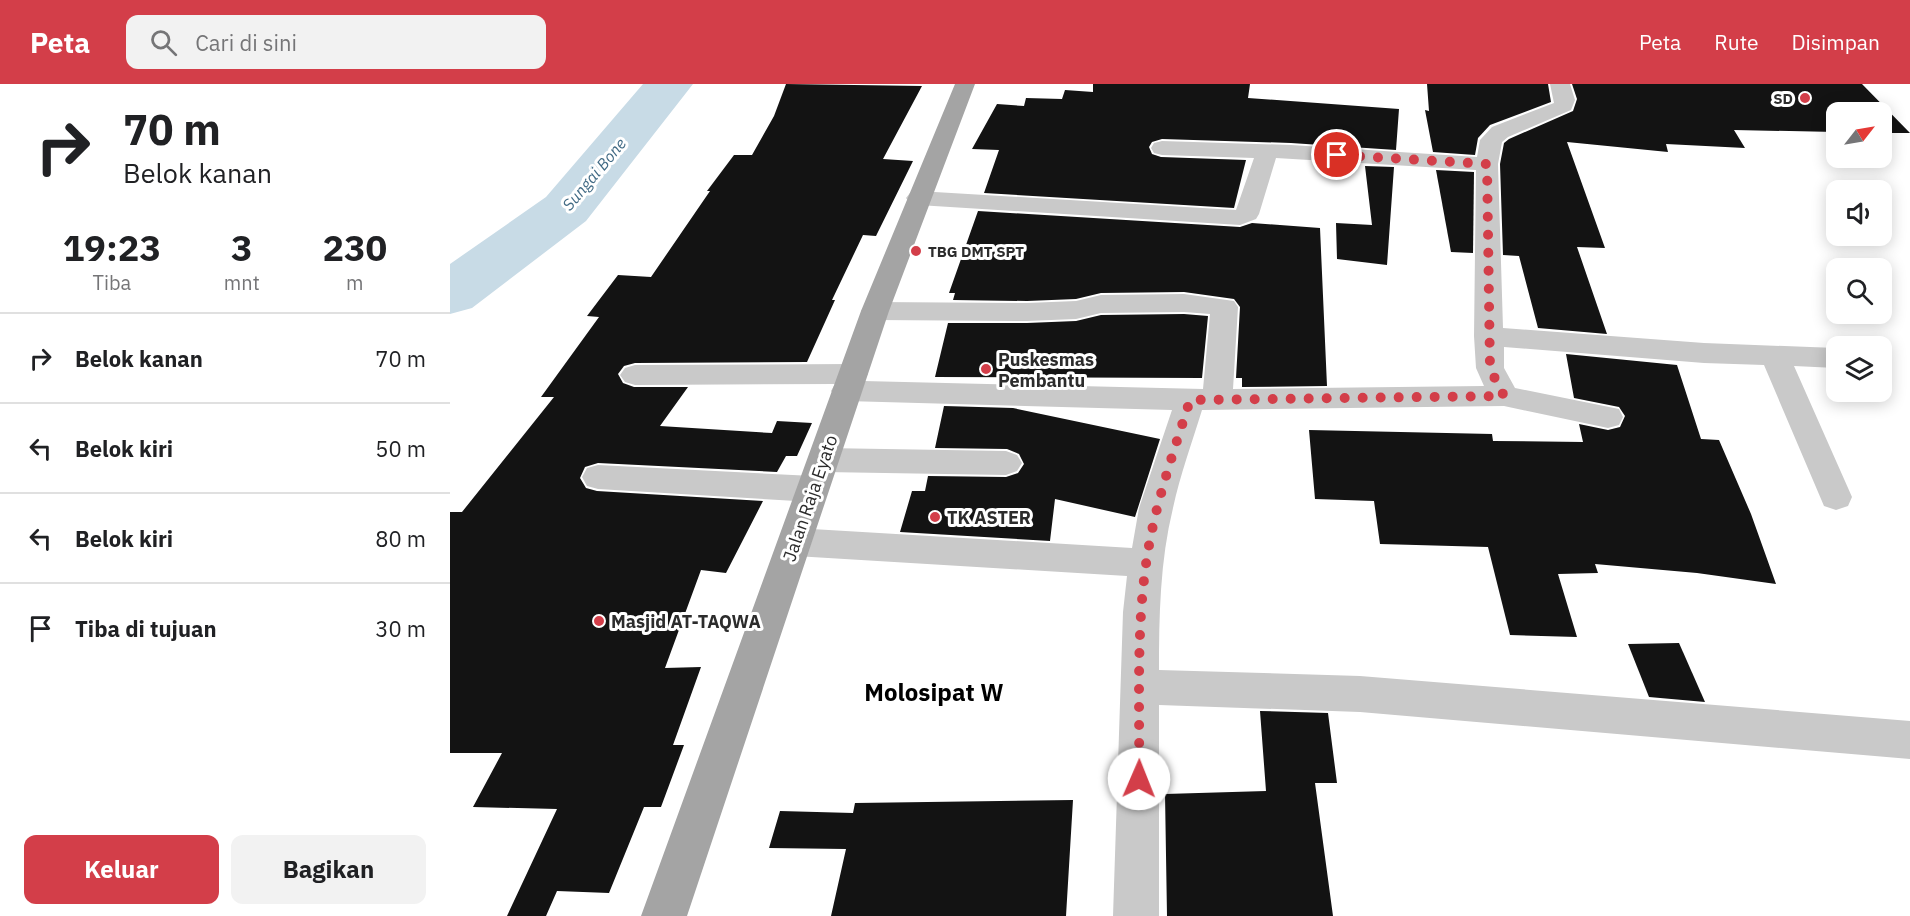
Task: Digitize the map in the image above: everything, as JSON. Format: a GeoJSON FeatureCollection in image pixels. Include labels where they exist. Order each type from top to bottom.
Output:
{"type":"FeatureCollection","features":[{"type":"Feature","properties":{"kind":"main road","name":"Jalan Raja Eyato"},"geometry":{"type":"LineString","coordinates":[[664,916],[849,382],[918,198],[965,84]]}},
{"type":"Feature","properties":{"kind":"street"},"geometry":{"type":"LineString","coordinates":[[1504,396],[1490,369],[1488,336],[1487,164],[1491,140],[1500,132],[1564,106],[1565,99],[1560,84]]}},
{"type":"Feature","properties":{"kind":"street"},"geometry":{"type":"LineString","coordinates":[[1162,148],[1267,150],[1487,164]]}},
{"type":"Feature","properties":{"kind":"street"},"geometry":{"type":"LineString","coordinates":[[918,198],[1240,218],[1247,214],[1252,206],[1267,150]]}},
{"type":"Feature","properties":{"kind":"street"},"geometry":{"type":"LineString","coordinates":[[875,311],[1027,312],[1076,310],[1101,304],[1184,303],[1224,307],[1204,400],[1156,508],[1146,563],[1141,612],[1136,916]]}},
{"type":"Feature","properties":{"kind":"street"},"geometry":{"type":"LineString","coordinates":[[1488,336],[1681,351],[1826,358]]}},
{"type":"Feature","properties":{"kind":"street"},"geometry":{"type":"LineString","coordinates":[[1775,356],[1836,497]]}},
{"type":"Feature","properties":{"kind":"street"},"geometry":{"type":"LineString","coordinates":[[635,375],[849,382],[1010,394],[1204,400],[1504,396],[1608,417]]}},
{"type":"Feature","properties":{"kind":"street"},"geometry":{"type":"LineString","coordinates":[[598,477],[819,474],[1006,463]]}},
{"type":"Feature","properties":{"kind":"street"},"geometry":{"type":"LineString","coordinates":[[795,542],[1146,563]]}},
{"type":"Feature","properties":{"kind":"street"},"geometry":{"type":"LineString","coordinates":[[1140,687],[1360,694],[1910,740]]}},
{"type":"Feature","properties":{"kind":"building"},"geometry":{"type":"Polygon","coordinates":[[[786,84],[922,86],[883,159],[913,161],[876,236],[863,235],[832,300],[835,300],[807,362],[635,363],[624,366],[618,374],[623,383],[634,387],[688,387],[660,426],[772,433],[777,421],[812,423],[797,456],[786,456],[777,472],[598,463],[585,467],[580,478],[586,488],[597,491],[763,501],[726,573],[701,570],[665,668],[701,667],[673,745],[684,745],[661,807],[644,807],[609,893],[557,891],[546,916],[507,916],[557,809],[473,807],[502,753],[450,753],[450,512],[462,512],[554,397],[541,397],[599,317],[587,316],[618,275],[651,277],[710,191],[707,191],[734,155],[752,155],[774,116],[786,84]]]}},
{"type":"Feature","properties":{"kind":"building"},"geometry":{"type":"Polygon","coordinates":[[[1093,84],[1250,84],[1248,98],[1399,109],[1396,150],[1291,143],[1162,139],[1152,142],[1149,147],[1152,154],[1161,157],[1246,160],[1234,208],[984,193],[999,150],[972,149],[997,104],[1024,106],[1026,98],[1062,99],[1065,90],[1093,92],[1093,84]]]}},
{"type":"Feature","properties":{"kind":"building"},"geometry":{"type":"Polygon","coordinates":[[[1427,84],[1548,84],[1551,102],[1490,125],[1478,138],[1475,155],[1433,152],[1425,110],[1429,111],[1427,84]]]}},
{"type":"Feature","properties":{"kind":"building"},"geometry":{"type":"Polygon","coordinates":[[[1572,84],[1862,84],[1880,102],[1826,102],[1826,132],[1734,130],[1745,148],[1666,144],[1668,152],[1567,142],[1605,248],[1577,247],[1607,334],[1538,328],[1519,256],[1503,255],[1500,164],[1504,143],[1573,111],[1577,99],[1572,84]]]}},
{"type":"Feature","properties":{"kind":"building"},"geometry":{"type":"Polygon","coordinates":[[[1892,115],[1910,133],[1892,133],[1892,115]]]}},
{"type":"Feature","properties":{"kind":"building"},"geometry":{"type":"Polygon","coordinates":[[[1365,166],[1394,167],[1387,265],[1337,259],[1336,223],[1372,225],[1365,166]]]}},
{"type":"Feature","properties":{"kind":"building"},"geometry":{"type":"Polygon","coordinates":[[[1436,170],[1474,172],[1473,253],[1451,252],[1436,170]]]}},
{"type":"Feature","properties":{"kind":"building"},"geometry":{"type":"Polygon","coordinates":[[[978,211],[1240,227],[1252,223],[1320,228],[1327,386],[1242,387],[1242,378],[1236,378],[1240,307],[1234,299],[1184,292],[1101,293],[1076,299],[1027,301],[953,300],[955,293],[949,293],[978,211]]]}},
{"type":"Feature","properties":{"kind":"building"},"geometry":{"type":"Polygon","coordinates":[[[1101,315],[1208,316],[1202,378],[935,377],[948,323],[1027,323],[1076,321],[1101,315]]]}},
{"type":"Feature","properties":{"kind":"building"},"geometry":{"type":"Polygon","coordinates":[[[1566,354],[1677,365],[1701,439],[1719,440],[1751,514],[1776,584],[1697,573],[1595,564],[1598,573],[1558,574],[1577,637],[1510,635],[1488,547],[1380,544],[1374,501],[1315,499],[1309,430],[1492,434],[1493,441],[1583,442],[1579,424],[1608,430],[1620,427],[1625,416],[1619,407],[1574,398],[1566,354]]]}},
{"type":"Feature","properties":{"kind":"building"},"geometry":{"type":"Polygon","coordinates":[[[944,406],[1013,408],[1160,439],[1135,517],[1055,499],[1050,541],[900,532],[912,491],[925,491],[928,476],[1006,477],[1018,473],[1024,464],[1019,454],[1007,449],[935,448],[944,406]]]}},
{"type":"Feature","properties":{"kind":"building"},"geometry":{"type":"Polygon","coordinates":[[[1679,643],[1705,702],[1649,697],[1628,644],[1679,643]]]}},
{"type":"Feature","properties":{"kind":"building"},"geometry":{"type":"Polygon","coordinates":[[[1260,711],[1328,713],[1337,783],[1315,783],[1333,916],[1167,916],[1165,794],[1266,791],[1260,711]]]}},
{"type":"Feature","properties":{"kind":"building"},"geometry":{"type":"Polygon","coordinates":[[[1073,800],[1066,916],[831,916],[846,849],[769,848],[780,811],[853,813],[855,803],[1073,800]]]}},
{"type":"Feature","properties":{"kind":"waterway","name":"Sungai Bone"},"geometry":{"type":"LineString","coordinates":[[450,294],[566,209],[669,84]]}},
{"type":"Feature","properties":{"kind":"place","name":"SD"},"geometry":{"type":"Point","coordinates":[1805,98]}},
{"type":"Feature","properties":{"kind":"place","name":"TBG DMT SPT"},"geometry":{"type":"Point","coordinates":[916,251]}},
{"type":"Feature","properties":{"kind":"place","name":"Puskesmas Pembantu"},"geometry":{"type":"Point","coordinates":[986,369]}},
{"type":"Feature","properties":{"kind":"place","name":"TK ASTER"},"geometry":{"type":"Point","coordinates":[935,517]}},
{"type":"Feature","properties":{"kind":"place","name":"Masjid AT-TAQWA"},"geometry":{"type":"Point","coordinates":[599,621]}},
{"type":"Feature","properties":{"kind":"district","name":"Molosipat W"},"geometry":{"type":"Point","coordinates":[934,692]}},
{"type":"Feature","properties":{"kind":"route"},"geometry":{"type":"LineString","coordinates":[[1139,779],[1141,612],[1146,563],[1156,508],[1190,400],[1367,400],[1504,396],[1490,369],[1487,298],[1487,164],[1337,155]]}}]}
